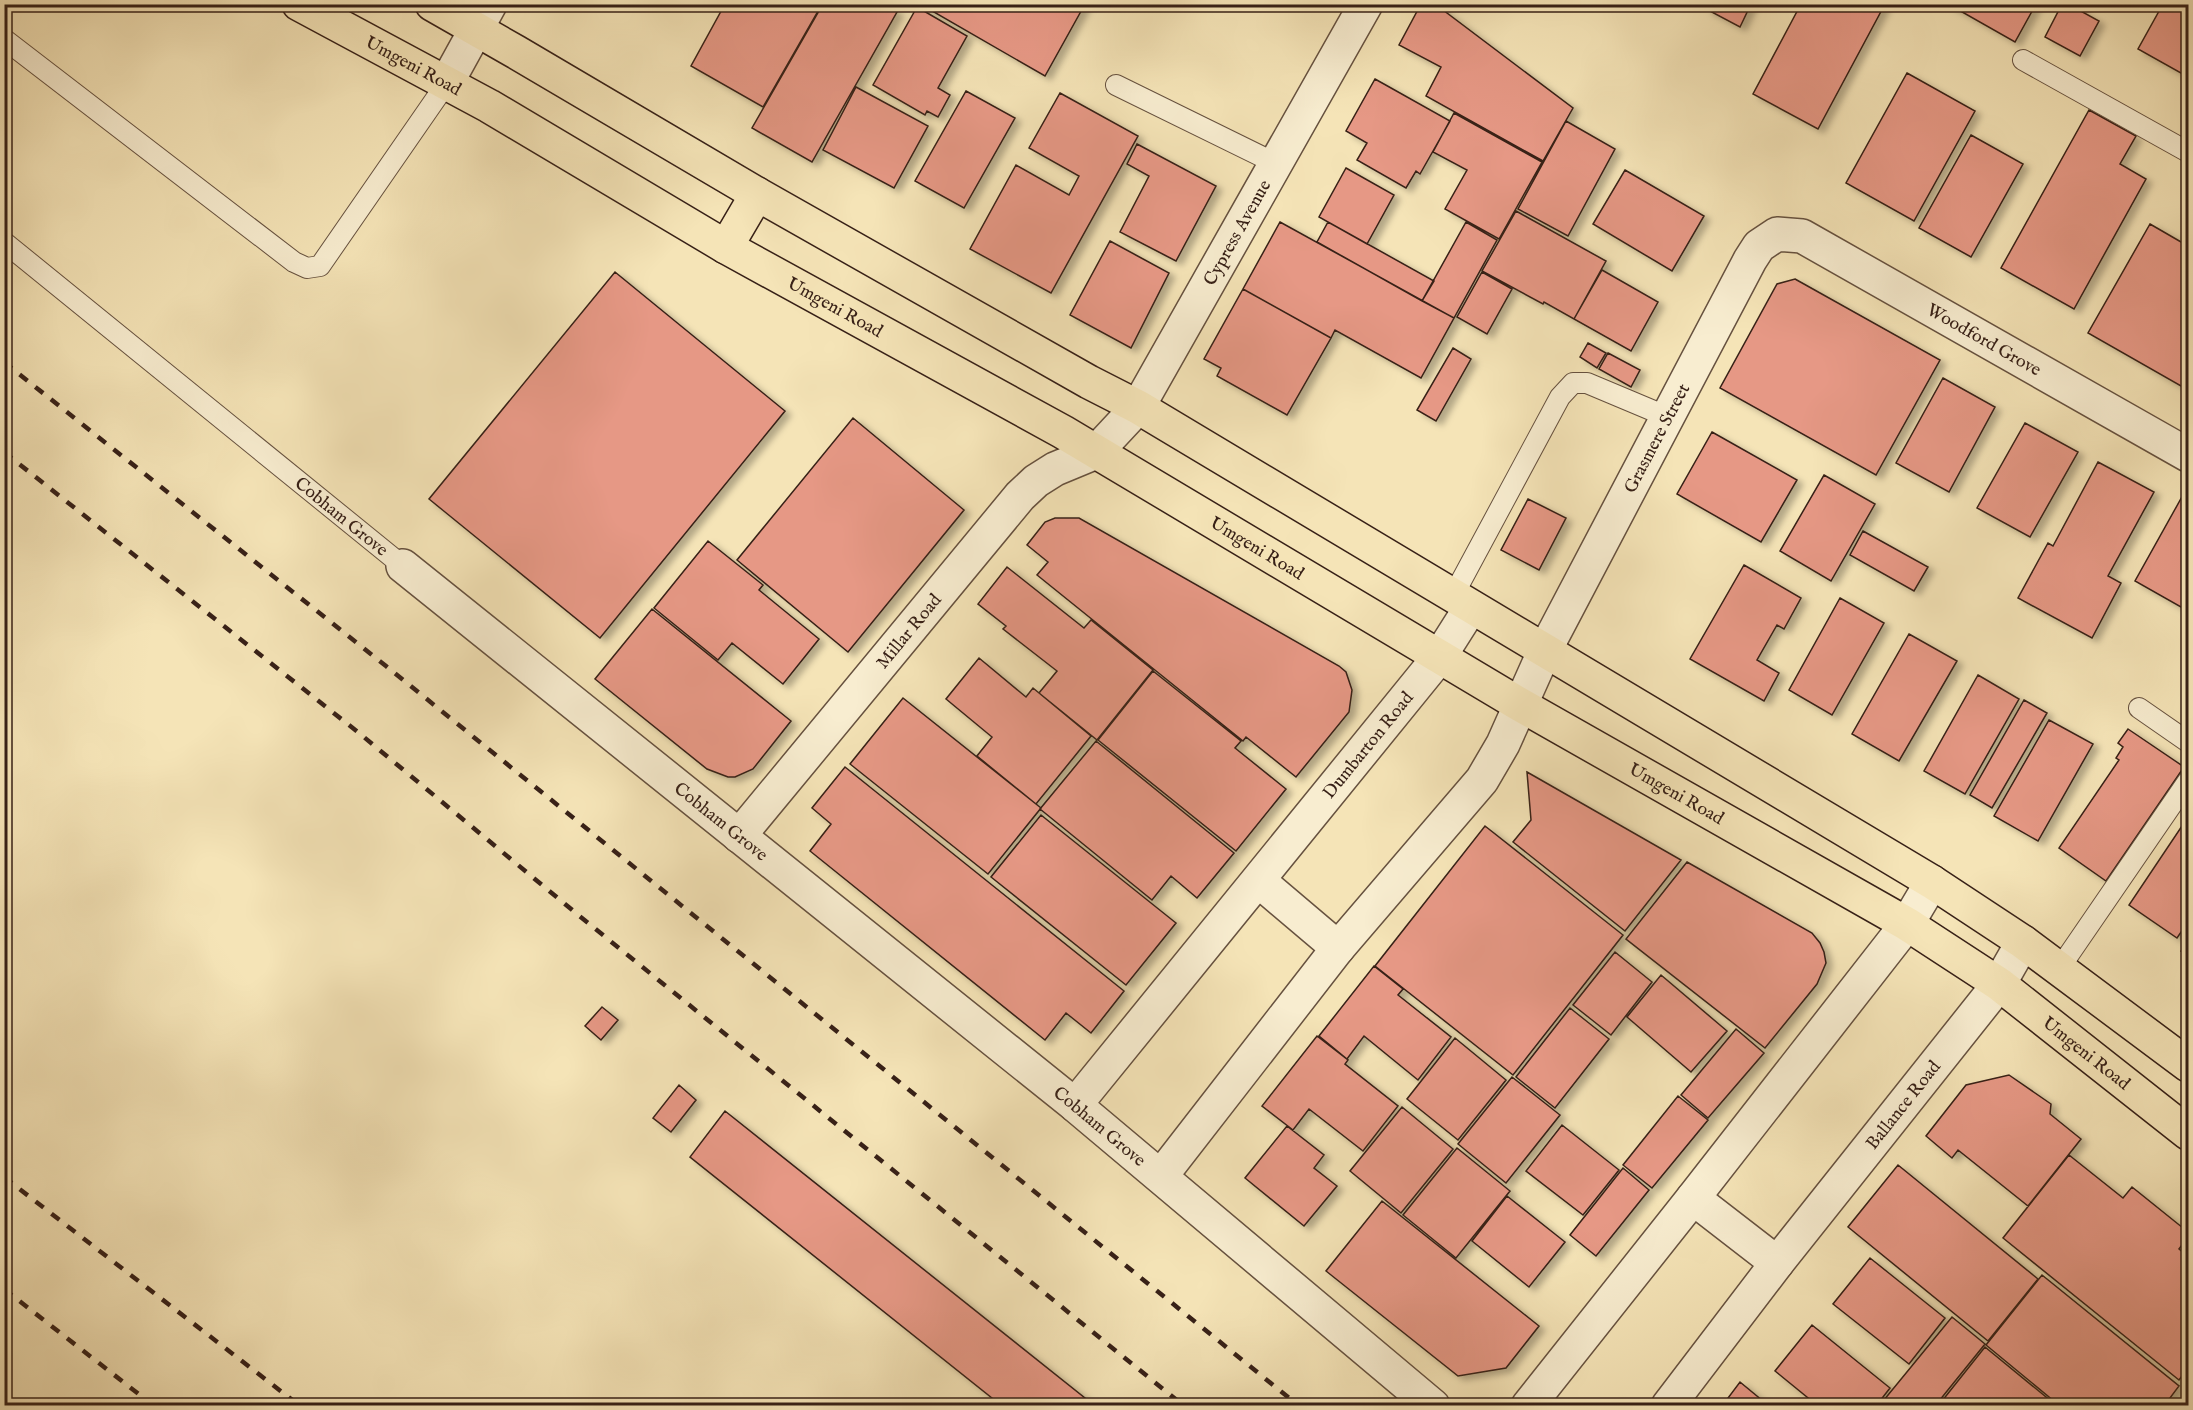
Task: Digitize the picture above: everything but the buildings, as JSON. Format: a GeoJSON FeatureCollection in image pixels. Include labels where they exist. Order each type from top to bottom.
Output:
{"type":"FeatureCollection","features":[{"type":"Feature","properties":{"kind":"main road","name":"Umgeni Road"},"geometry":{"type":"LineString","coordinates":[[299,4],[499,112],[726,246],[1053,426],[1519,704],[1907,924],[1999,984],[2188,1132]]}},
{"type":"Feature","properties":{"kind":"main road"},"geometry":{"type":"LineString","coordinates":[[432,4],[483,17],[757,194],[1089,382],[1138,407],[1932,882],[2023,942],[2188,1065]]}},
{"type":"Feature","properties":{"kind":"main road"},"geometry":{"type":"LineString","coordinates":[[726,246],[757,194]]}},
{"type":"Feature","properties":{"kind":"street","name":"Cypress Avenue"},"geometry":{"type":"LineString","coordinates":[[1096,452],[1138,407],[1366,4]]}},
{"type":"Feature","properties":{"kind":"street"},"geometry":{"type":"LineString","coordinates":[[446,84],[483,17]]}},
{"type":"Feature","properties":{"kind":"street","name":"Grasmere Street"},"geometry":{"type":"LineString","coordinates":[[1519,704],[1545,650],[1750,260],[1759,246],[1777,234]]}},
{"type":"Feature","properties":{"kind":"street","name":"Woodford Grove"},"geometry":{"type":"LineString","coordinates":[[1777,234],[1802,236],[2188,455]]}},
{"type":"Feature","properties":{"kind":"street","name":"Millar Road"},"geometry":{"type":"LineString","coordinates":[[739,836],[1020,496],[1036,481],[1055,469],[1096,452]]}},
{"type":"Feature","properties":{"kind":"street","name":"Cobham Grove"},"geometry":{"type":"LineString","coordinates":[[403,566],[1075,1105],[1433,1406]]}},
{"type":"Feature","properties":{"kind":"street","name":"Dumbarton Road"},"geometry":{"type":"LineString","coordinates":[[1075,1105],[1440,656],[1462,602]]}},
{"type":"Feature","properties":{"kind":"street"},"geometry":{"type":"LineString","coordinates":[[1161,1176],[1338,948],[1482,780],[1503,744],[1519,704]]}},
{"type":"Feature","properties":{"kind":"street"},"geometry":{"type":"LineString","coordinates":[[1259,881],[1338,948]]}},
{"type":"Feature","properties":{"kind":"street"},"geometry":{"type":"LineString","coordinates":[[1528,1406],[1907,924],[1932,882]]}},
{"type":"Feature","properties":{"kind":"street","name":"Ballance Road"},"geometry":{"type":"LineString","coordinates":[[1668,1406],[1777,1263],[1999,984],[2023,942]]}},
{"type":"Feature","properties":{"kind":"street"},"geometry":{"type":"LineString","coordinates":[[1693,1198],[1777,1263]]}},
{"type":"Feature","properties":{"kind":"lane"},"geometry":{"type":"LineString","coordinates":[[4,39],[294,262],[307,268],[320,266],[446,84]]}},
{"type":"Feature","properties":{"kind":"lane"},"geometry":{"type":"LineString","coordinates":[[2023,60],[2188,152]]}},
{"type":"Feature","properties":{"kind":"lane"},"geometry":{"type":"LineString","coordinates":[[1116,85],[1277,164]]}},
{"type":"Feature","properties":{"kind":"lane","name":"Cobham Grove"},"geometry":{"type":"LineString","coordinates":[[4,242],[403,566]]}},
{"type":"Feature","properties":{"kind":"lane"},"geometry":{"type":"LineString","coordinates":[[1462,602],[1556,404],[1573,384],[1587,383],[1668,417]]}},
{"type":"Feature","properties":{"kind":"lane"},"geometry":{"type":"LineString","coordinates":[[2139,708],[2188,742]]}},
{"type":"Feature","properties":{"kind":"lane"},"geometry":{"type":"LineString","coordinates":[[2059,969],[2188,781]]}},
{"type":"Feature","properties":{"kind":"railway"},"geometry":{"type":"LineString","coordinates":[[4,362],[386,666],[1299,1406]]}},
{"type":"Feature","properties":{"kind":"railway"},"geometry":{"type":"LineString","coordinates":[[4,452],[359,733],[577,914],[1184,1406]]}},
{"type":"Feature","properties":{"kind":"railway"},"geometry":{"type":"LineString","coordinates":[[4,1177],[300,1406]]}},
{"type":"Feature","properties":{"kind":"railway"},"geometry":{"type":"LineString","coordinates":[[4,1289],[154,1406]]}}]}
